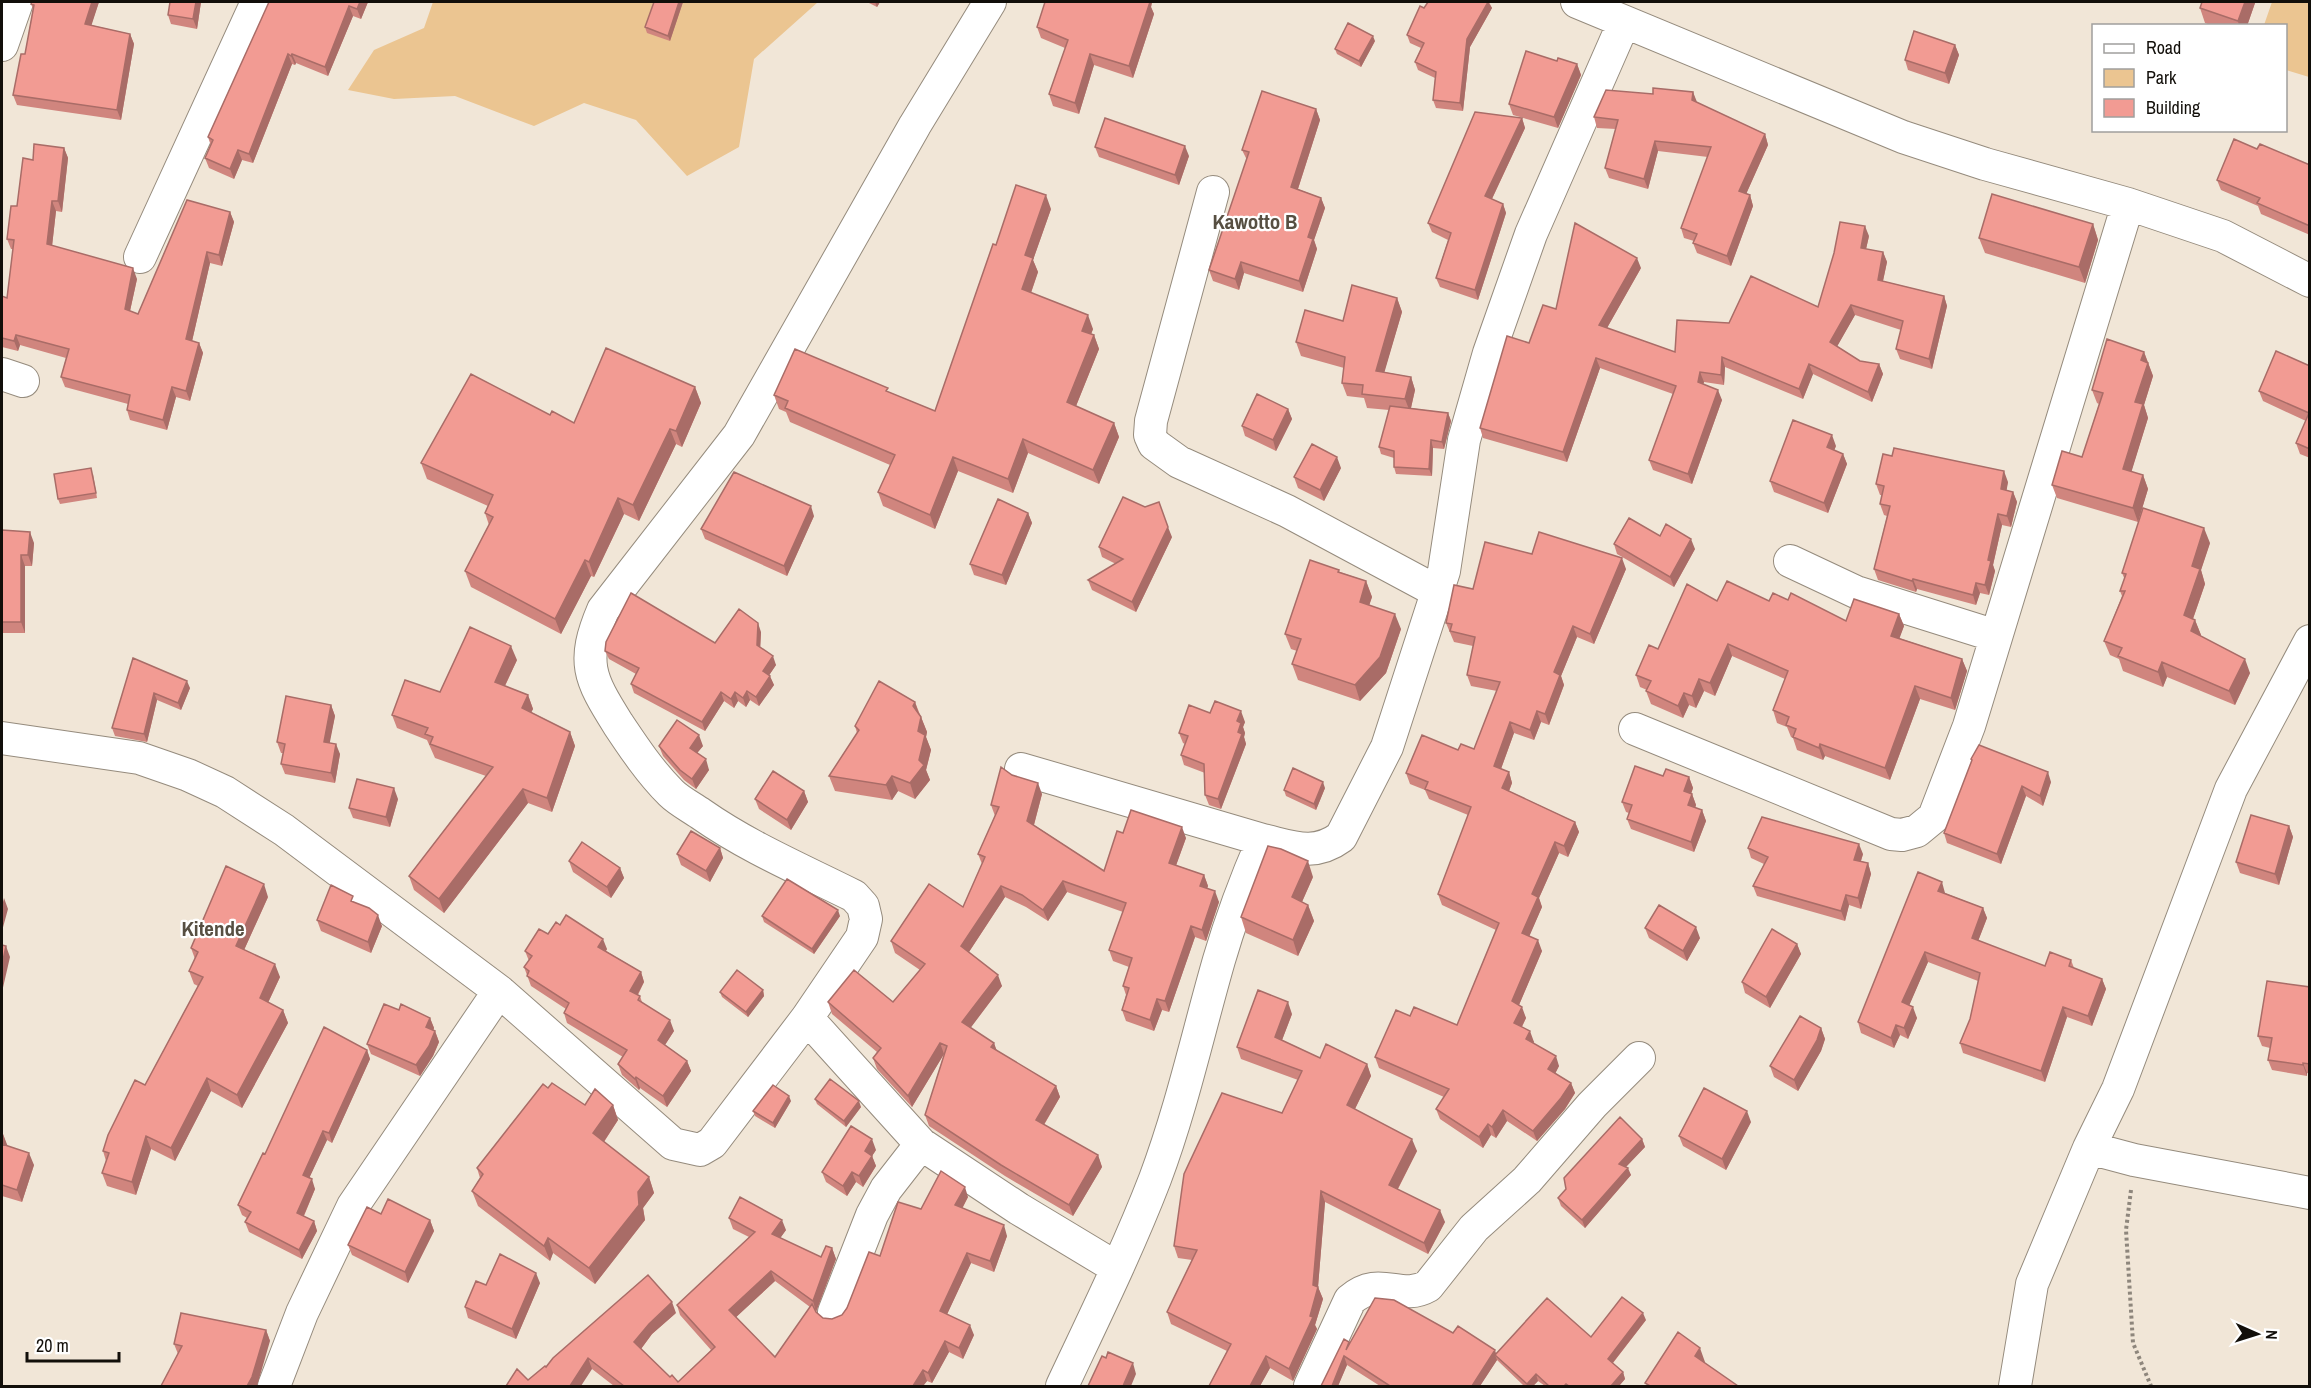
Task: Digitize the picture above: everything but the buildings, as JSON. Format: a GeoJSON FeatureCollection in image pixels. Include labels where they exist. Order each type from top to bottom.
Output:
{"type":"FeatureCollection","features":[{"type":"Feature","properties":{"kind":"street"},"geometry":{"type":"LineString","coordinates":[[2,45],[17,2]]}},
{"type":"Feature","properties":{"kind":"street"},"geometry":{"type":"LineString","coordinates":[[140,257],[257,2]]}},
{"type":"Feature","properties":{"kind":"street"},"geometry":{"type":"LineString","coordinates":[[2,738],[139,758],[188,775],[225,792],[284,830],[499,991],[673,1144],[700,1150],[712,1143],[807,1018],[862,937],[866,919],[863,906],[854,896],[730,834],[672,794],[639,757],[601,697],[590,671],[589,653],[593,632],[603,610],[739,435],[915,125],[990,2]]}},
{"type":"Feature","properties":{"kind":"street"},"geometry":{"type":"LineString","coordinates":[[1577,2],[1904,136],[1984,164],[2128,204],[2223,236],[2310,281]]}},
{"type":"Feature","properties":{"kind":"street"},"geometry":{"type":"LineString","coordinates":[[1021,769],[1263,840],[1312,850],[1328,847],[1341,837],[1387,747],[1444,571],[1464,440],[1489,353],[1531,234],[1624,22]]}},
{"type":"Feature","properties":{"kind":"street"},"geometry":{"type":"LineString","coordinates":[[1213,192],[1151,421],[1150,435],[1154,444],[1179,462],[1287,511],[1437,592]]}},
{"type":"Feature","properties":{"kind":"street"},"geometry":{"type":"LineString","coordinates":[[1635,729],[1891,834],[1902,835],[1917,831],[1934,817],[1969,726],[2128,204]]}},
{"type":"Feature","properties":{"kind":"street"},"geometry":{"type":"LineString","coordinates":[[1790,561],[1856,592],[1996,636]]}},
{"type":"Feature","properties":{"kind":"street"},"geometry":{"type":"LineString","coordinates":[[2015,1386],[2032,1284],[2089,1148],[2118,1089],[2231,789],[2310,641]]}},
{"type":"Feature","properties":{"kind":"street"},"geometry":{"type":"LineString","coordinates":[[1062,1386],[1117,1269],[1155,1178],[1197,1047],[1219,960],[1263,840]]}},
{"type":"Feature","properties":{"kind":"street"},"geometry":{"type":"LineString","coordinates":[[274,1386],[302,1313],[353,1206],[499,991]]}},
{"type":"Feature","properties":{"kind":"street"},"geometry":{"type":"LineString","coordinates":[[807,1018],[921,1144],[1019,1209],[1117,1269]]}},
{"type":"Feature","properties":{"kind":"street"},"geometry":{"type":"LineString","coordinates":[[1310,1386],[1350,1300],[1360,1291],[1374,1288],[1410,1292],[1419,1291],[1428,1286],[1474,1228],[1527,1180],[1585,1113],[1639,1058]]}},
{"type":"Feature","properties":{"kind":"street"},"geometry":{"type":"LineString","coordinates":[[834,1312],[872,1215],[886,1188],[921,1144]]}},
{"type":"Feature","properties":{"kind":"street"},"geometry":{"type":"LineString","coordinates":[[2089,1148],[2134,1160],[2310,1193]]}},
{"type":"Feature","properties":{"kind":"path"},"geometry":{"type":"LineString","coordinates":[[2134,1160],[2126,1230],[2133,1342],[2151,1386]]}},
{"type":"Feature","properties":{"kind":"green space"},"geometry":{"type":"Polygon","coordinates":[[[433,2],[818,2],[754,59],[739,147],[687,176],[636,120],[584,103],[534,126],[455,96],[394,99],[348,90],[374,50],[424,28],[433,2]]]}},
{"type":"Feature","properties":{"kind":"green space"},"geometry":{"type":"Polygon","coordinates":[[[2272,2],[2309,2],[2309,77],[2287,70],[2287,24],[2264,24],[2272,2]]]}},
{"type":"Feature","properties":{"kind":"district","name":"Kawotto B"},"geometry":{"type":"Point","coordinates":[1255,222]}},
{"type":"Feature","properties":{"kind":"district","name":"Kitende"},"geometry":{"type":"Point","coordinates":[213,929]}}]}
